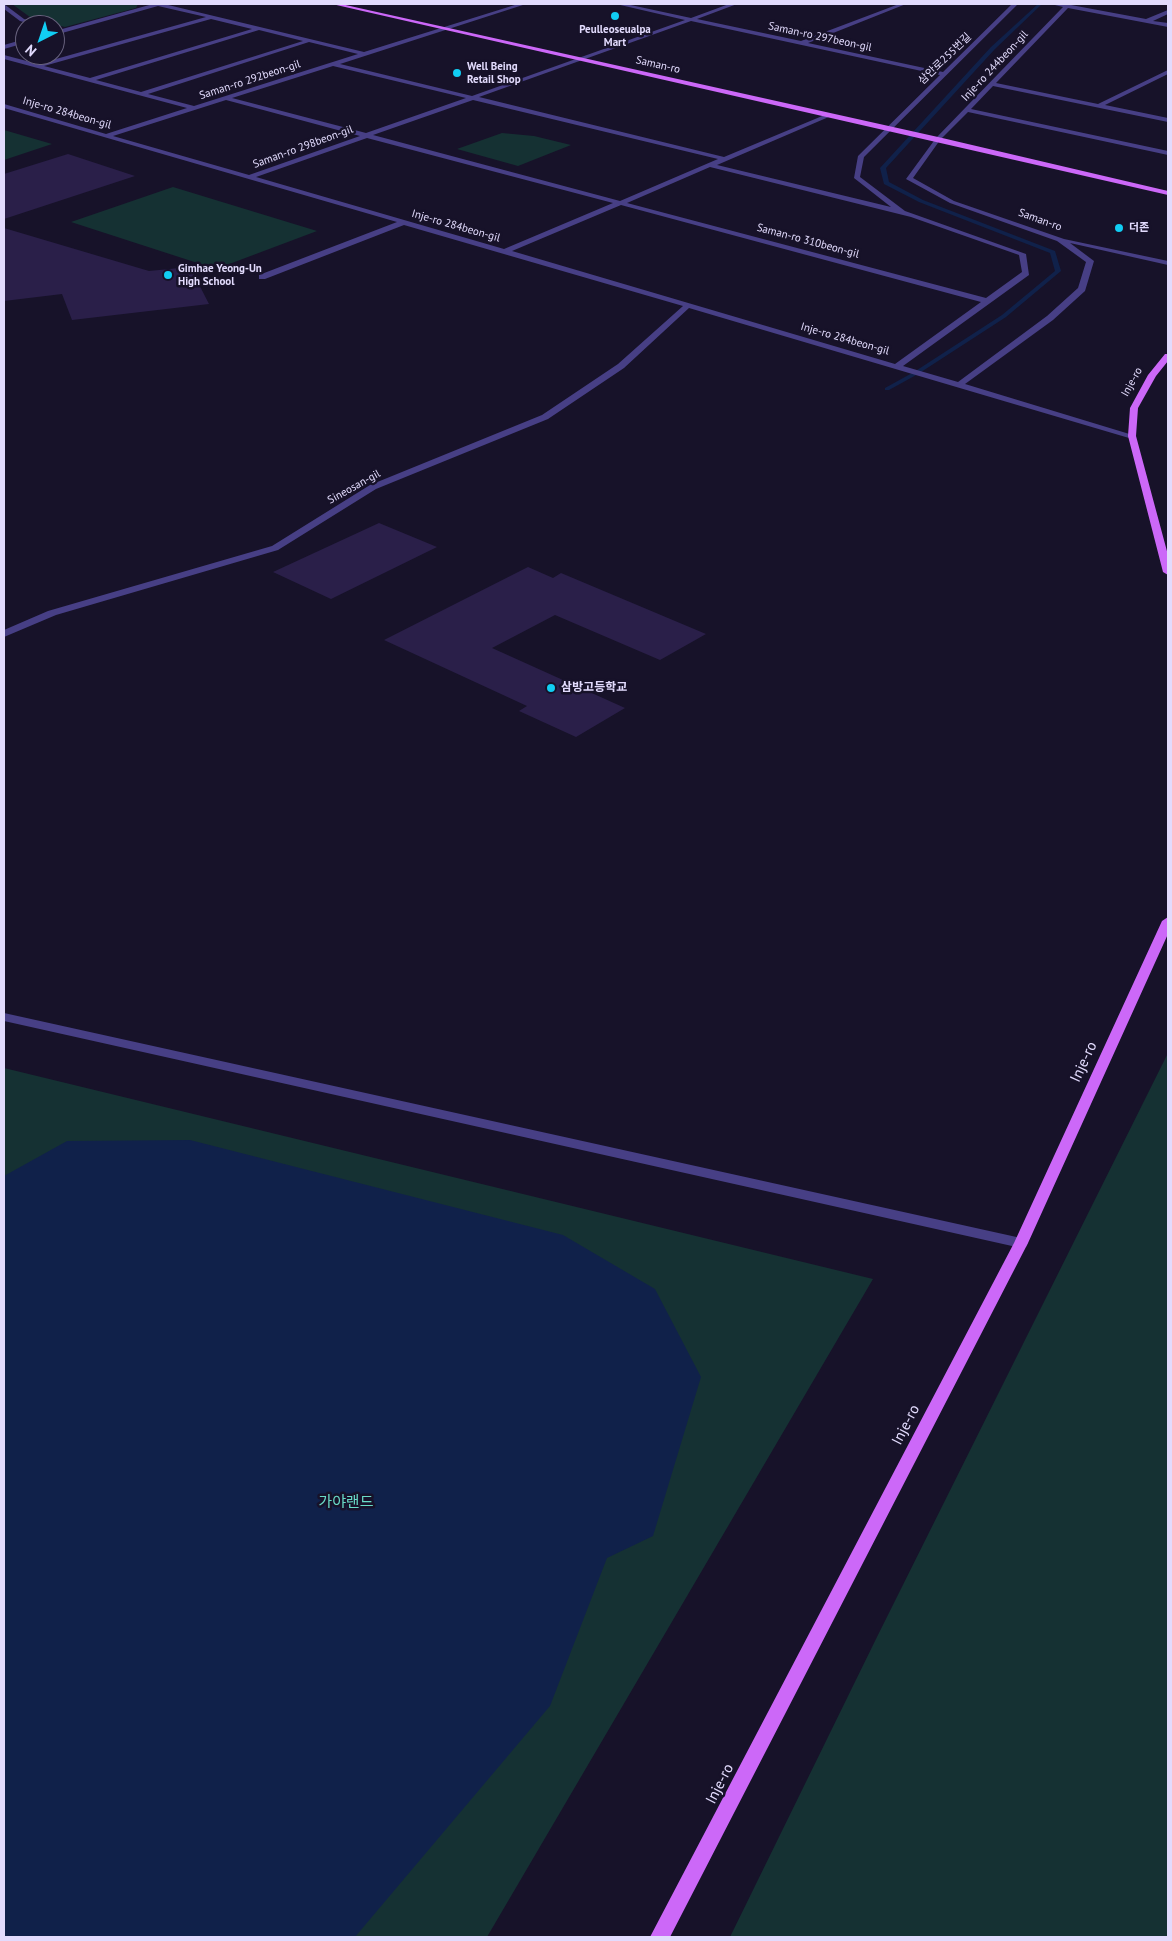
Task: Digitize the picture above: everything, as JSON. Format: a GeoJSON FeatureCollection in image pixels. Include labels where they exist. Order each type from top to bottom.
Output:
{"type":"FeatureCollection","features":[{"type":"Feature","properties":{"kind":"main road","name":"Saman-ro"},"geometry":{"type":"LineString","coordinates":[[335,4],[935,138]]}},
{"type":"Feature","properties":{"kind":"main road"},"geometry":{"type":"LineString","coordinates":[[935,138],[1168,193]]}},
{"type":"Feature","properties":{"kind":"main road","name":"Inje-ro"},"geometry":{"type":"LineString","coordinates":[[1168,356],[1152,374],[1134,408],[1132,436],[1168,572]]}},
{"type":"Feature","properties":{"kind":"main road","name":"Inje-ro"},"geometry":{"type":"LineString","coordinates":[[660,1937],[1021,1243],[1168,921]]}},
{"type":"Feature","properties":{"kind":"street"},"geometry":{"type":"LineString","coordinates":[[65,29],[158,4],[365,54]]}},
{"type":"Feature","properties":{"kind":"street"},"geometry":{"type":"LineString","coordinates":[[506,4],[516,6]]}},
{"type":"Feature","properties":{"kind":"street","name":"Saman-ro 292beon-gil"},"geometry":{"type":"LineString","coordinates":[[4,57],[194,108],[523,4]]}},
{"type":"Feature","properties":{"kind":"street","name":"Saman-ro 297beon-gil"},"geometry":{"type":"LineString","coordinates":[[619,4],[944,74]]}},
{"type":"Feature","properties":{"kind":"street"},"geometry":{"type":"LineString","coordinates":[[579,59],[734,4]]}},
{"type":"Feature","properties":{"kind":"street"},"geometry":{"type":"LineString","coordinates":[[802,43],[904,4]]}},
{"type":"Feature","properties":{"kind":"street","name":"삼안로255번길"},"geometry":{"type":"LineString","coordinates":[[892,129],[944,74],[1015,4]]}},
{"type":"Feature","properties":{"kind":"street","name":"Inje-ro 244beon-gil"},"geometry":{"type":"LineString","coordinates":[[935,138],[968,110],[993,84],[1062,4],[1168,25]]}},
{"type":"Feature","properties":{"kind":"street"},"geometry":{"type":"LineString","coordinates":[[4,6],[16,15]]}},
{"type":"Feature","properties":{"kind":"street"},"geometry":{"type":"LineString","coordinates":[[1147,21],[1168,12]]}},
{"type":"Feature","properties":{"kind":"street"},"geometry":{"type":"LineString","coordinates":[[38,66],[212,17]]}},
{"type":"Feature","properties":{"kind":"street"},"geometry":{"type":"LineString","coordinates":[[90,80],[259,28]]}},
{"type":"Feature","properties":{"kind":"street","name":"Saman-ro 292beon-gil"},"geometry":{"type":"LineString","coordinates":[[141,94],[310,41]]}},
{"type":"Feature","properties":{"kind":"street","name":"Saman-ro 298beon-gil"},"geometry":{"type":"LineString","coordinates":[[248,178],[579,59]]}},
{"type":"Feature","properties":{"kind":"street"},"geometry":{"type":"LineString","coordinates":[[333,64],[725,159]]}},
{"type":"Feature","properties":{"kind":"street"},"geometry":{"type":"LineString","coordinates":[[1098,106],[1168,72]]}},
{"type":"Feature","properties":{"kind":"street"},"geometry":{"type":"LineString","coordinates":[[993,84],[1168,120]]}},
{"type":"Feature","properties":{"kind":"street","name":"Saman-ro 298beon-gil"},"geometry":{"type":"LineString","coordinates":[[226,98],[365,135]]}},
{"type":"Feature","properties":{"kind":"street","name":"Inje-ro 284beon-gil"},"geometry":{"type":"LineString","coordinates":[[4,106],[959,385]]}},
{"type":"Feature","properties":{"kind":"street"},"geometry":{"type":"LineString","coordinates":[[106,136],[194,108]]}},
{"type":"Feature","properties":{"kind":"street"},"geometry":{"type":"LineString","coordinates":[[968,110],[1168,153]]}},
{"type":"Feature","properties":{"kind":"street"},"geometry":{"type":"LineString","coordinates":[[504,252],[829,115]]}},
{"type":"Feature","properties":{"kind":"street"},"geometry":{"type":"LineString","coordinates":[[892,129],[861,156],[857,178],[903,213]]}},
{"type":"Feature","properties":{"kind":"street","name":"Saman-ro 310beon-gil"},"geometry":{"type":"LineString","coordinates":[[365,135],[988,302]]}},
{"type":"Feature","properties":{"kind":"street","name":"Saman-ro"},"geometry":{"type":"LineString","coordinates":[[935,138],[909,180],[952,202],[1060,239],[1090,261],[1082,289],[1050,318],[959,385]]}},
{"type":"Feature","properties":{"kind":"street"},"geometry":{"type":"LineString","coordinates":[[709,166],[913,214],[1022,254],[1026,274],[900,367]]}},
{"type":"Feature","properties":{"kind":"street"},"geometry":{"type":"LineString","coordinates":[[262,277],[404,222]]}},
{"type":"Feature","properties":{"kind":"street"},"geometry":{"type":"LineString","coordinates":[[1060,239],[1168,263]]}},
{"type":"Feature","properties":{"kind":"street","name":"Sineosan-gil"},"geometry":{"type":"LineString","coordinates":[[4,634],[52,613],[275,548],[373,487],[545,417],[621,366],[688,305]]}},
{"type":"Feature","properties":{"kind":"street"},"geometry":{"type":"LineString","coordinates":[[959,385],[1132,436]]}},
{"type":"Feature","properties":{"kind":"street"},"geometry":{"type":"LineString","coordinates":[[4,1017],[1021,1243]]}},
{"type":"Feature","properties":{"kind":"green space"},"geometry":{"type":"Polygon","coordinates":[[[12,4],[138,4],[136,8],[65,27],[65,15],[27,15],[12,4]]]}},
{"type":"Feature","properties":{"kind":"green space"},"geometry":{"type":"Polygon","coordinates":[[[4,130],[52,144],[4,160],[4,130]]]}},
{"type":"Feature","properties":{"kind":"green space"},"geometry":{"type":"Polygon","coordinates":[[[502,133],[534,136],[571,145],[518,166],[457,149],[502,133]]]}},
{"type":"Feature","properties":{"kind":"green space"},"geometry":{"type":"Polygon","coordinates":[[[173,187],[317,231],[216,269],[71,222],[173,187]]]}},
{"type":"Feature","properties":{"kind":"green space"},"geometry":{"type":"Polygon","coordinates":[[[1168,1053],[1168,1937],[730,1937],[876,1639],[1168,1053]]]}},
{"type":"Feature","properties":{"kind":"green space","name":"가야랜드"},"geometry":{"type":"Polygon","coordinates":[[[4,1068],[873,1279],[487,1937],[4,1937],[4,1068]]]}},
{"type":"Feature","properties":{"kind":"water","name":"가야랜드"},"geometry":{"type":"Polygon","coordinates":[[[190,1140],[563,1235],[655,1289],[701,1377],[653,1536],[607,1558],[550,1706],[355,1937],[4,1937],[4,1176],[67,1141],[190,1140]]]}},
{"type":"Feature","properties":{"kind":"building"},"geometry":{"type":"Polygon","coordinates":[[[68,154],[135,176],[4,219],[4,174],[68,154]]]}},
{"type":"Feature","properties":{"kind":"building"},"geometry":{"type":"Polygon","coordinates":[[[4,228],[149,271],[190,267],[209,304],[72,320],[62,294],[4,301],[4,228]]]}},
{"type":"Feature","properties":{"kind":"building"},"geometry":{"type":"Polygon","coordinates":[[[379,523],[437,547],[331,599],[273,572],[379,523]]]}},
{"type":"Feature","properties":{"kind":"building"},"geometry":{"type":"Polygon","coordinates":[[[528,567],[553,578],[561,573],[706,634],[660,660],[555,615],[492,648],[625,708],[576,737],[519,711],[527,706],[384,640],[528,567]]]}},
{"type":"Feature","properties":{"kind":"waterway"},"geometry":{"type":"LineString","coordinates":[[887,389],[916,373],[1004,316],[1058,271],[1053,252],[921,201],[886,183],[883,168],[993,48],[1040,4]]}},
{"type":"Feature","properties":{"kind":"place","name":"Peulleoseualpa Mart"},"geometry":{"type":"Point","coordinates":[615,16]}},
{"type":"Feature","properties":{"kind":"place","name":"Well Being Retail Shop"},"geometry":{"type":"Point","coordinates":[457,73]}},
{"type":"Feature","properties":{"kind":"place","name":"더존"},"geometry":{"type":"Point","coordinates":[1119,228]}},
{"type":"Feature","properties":{"kind":"place","name":"Gimhae Yeong-Un High School"},"geometry":{"type":"Point","coordinates":[168,275]}},
{"type":"Feature","properties":{"kind":"place","name":"삼방고등학교"},"geometry":{"type":"Point","coordinates":[551,688]}}]}
